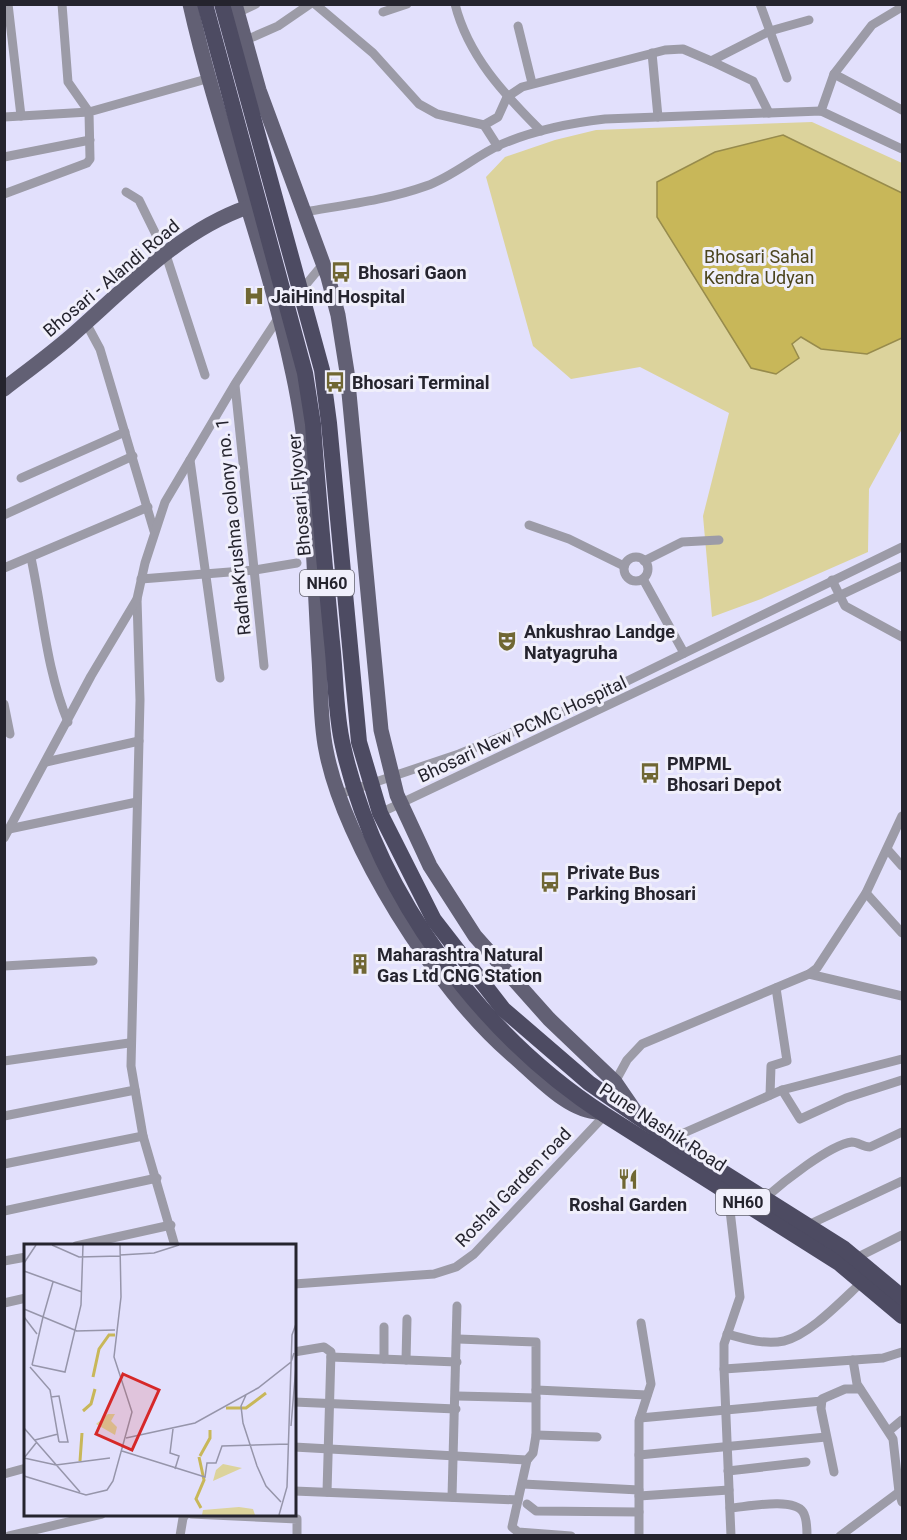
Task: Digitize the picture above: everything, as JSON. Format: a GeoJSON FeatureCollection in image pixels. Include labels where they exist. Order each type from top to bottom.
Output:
{"type":"FeatureCollection","features":[{"type":"Feature","properties":{"kind":"highway","name":"Bhosari Flyover"},"geometry":{"type":"LineString","coordinates":[[205,4],[305,373],[313,424],[342,745],[365,820],[427,938],[490,1020],[584,1089]]}},
{"type":"Feature","properties":{"kind":"highway","name":"Bhosari Flyover"},"geometry":{"type":"LineString","coordinates":[[222,4],[322,370],[359,742],[380,813],[441,929],[503,1009],[584,1089]]}},
{"type":"Feature","properties":{"kind":"highway","name":"Pune Nashik Road"},"geometry":{"type":"LineString","coordinates":[[584,1089],[603,1114],[863,1281],[903,1316]]}},
{"type":"Feature","properties":{"kind":"highway","name":"Pune Nashik Road"},"geometry":{"type":"LineString","coordinates":[[584,1089],[640,1119],[808,1225],[900,1291]]}},
{"type":"Feature","properties":{"kind":"main road"},"geometry":{"type":"LineString","coordinates":[[190,4],[294,376],[302,427],[305,564],[325,748],[337,795],[349,826],[411,934],[482,1028],[569,1104],[588,1113],[603,1114]]}},
{"type":"Feature","properties":{"kind":"main road"},"geometry":{"type":"LineString","coordinates":[[237,9],[260,90],[323,264],[338,315],[347,372],[381,730],[401,804],[430,866],[475,936],[549,1019],[615,1082],[640,1119]]}},
{"type":"Feature","properties":{"kind":"main road","name":"Bhosari - Alandi Road"},"geometry":{"type":"LineString","coordinates":[[4,389],[86,323],[139,275],[208,224],[248,207]]}},
{"type":"Feature","properties":{"kind":"main road"},"geometry":{"type":"LineString","coordinates":[[305,564],[365,559]]}},
{"type":"Feature","properties":{"kind":"street"},"geometry":{"type":"LineString","coordinates":[[8,4],[21,116]]}},
{"type":"Feature","properties":{"kind":"street"},"geometry":{"type":"LineString","coordinates":[[4,194],[82,167],[90,159],[89,112],[68,82],[62,4]]}},
{"type":"Feature","properties":{"kind":"street"},"geometry":{"type":"LineString","coordinates":[[197,32],[237,9],[256,4]]}},
{"type":"Feature","properties":{"kind":"street"},"geometry":{"type":"LineString","coordinates":[[246,40],[278,26],[310,4]]}},
{"type":"Feature","properties":{"kind":"street"},"geometry":{"type":"LineString","coordinates":[[315,4],[373,53],[419,104],[437,114],[484,125],[498,117],[507,97],[532,84],[652,54],[682,49],[753,81],[769,113]]}},
{"type":"Feature","properties":{"kind":"street"},"geometry":{"type":"LineString","coordinates":[[383,12],[407,4]]}},
{"type":"Feature","properties":{"kind":"street"},"geometry":{"type":"LineString","coordinates":[[454,4],[467,41],[507,97],[541,131]]}},
{"type":"Feature","properties":{"kind":"street"},"geometry":{"type":"LineString","coordinates":[[760,4],[788,78]]}},
{"type":"Feature","properties":{"kind":"street"},"geometry":{"type":"LineString","coordinates":[[821,111],[834,74],[872,26],[903,7]]}},
{"type":"Feature","properties":{"kind":"street"},"geometry":{"type":"LineString","coordinates":[[711,61],[770,31],[809,20]]}},
{"type":"Feature","properties":{"kind":"street"},"geometry":{"type":"LineString","coordinates":[[518,26],[532,84]]}},
{"type":"Feature","properties":{"kind":"street"},"geometry":{"type":"LineString","coordinates":[[652,54],[658,117]]}},
{"type":"Feature","properties":{"kind":"street"},"geometry":{"type":"LineString","coordinates":[[834,74],[903,110]]}},
{"type":"Feature","properties":{"kind":"street"},"geometry":{"type":"LineString","coordinates":[[4,117],[89,112],[210,78]]}},
{"type":"Feature","properties":{"kind":"street"},"geometry":{"type":"LineString","coordinates":[[304,212],[369,201],[425,186],[453,174],[498,147],[541,131],[605,118],[821,111],[903,149]]}},
{"type":"Feature","properties":{"kind":"street"},"geometry":{"type":"LineString","coordinates":[[484,125],[498,147]]}},
{"type":"Feature","properties":{"kind":"street"},"geometry":{"type":"LineString","coordinates":[[4,157],[90,140]]}},
{"type":"Feature","properties":{"kind":"street"},"geometry":{"type":"LineString","coordinates":[[126,192],[139,200],[166,255],[205,375]]}},
{"type":"Feature","properties":{"kind":"street"},"geometry":{"type":"LineString","coordinates":[[175,1244],[143,1136],[129,1043],[139,741],[140,639],[137,599],[165,502],[235,384],[279,317],[323,264]]}},
{"type":"Feature","properties":{"kind":"street"},"geometry":{"type":"LineString","coordinates":[[86,323],[100,349],[155,533]]}},
{"type":"Feature","properties":{"kind":"street","name":"RadhaKrushna colony no. 1"},"geometry":{"type":"LineString","coordinates":[[235,384],[264,666]]}},
{"type":"Feature","properties":{"kind":"street"},"geometry":{"type":"LineString","coordinates":[[21,478],[125,432]]}},
{"type":"Feature","properties":{"kind":"street"},"geometry":{"type":"LineString","coordinates":[[4,515],[133,456]]}},
{"type":"Feature","properties":{"kind":"street"},"geometry":{"type":"LineString","coordinates":[[190,460],[204,575],[220,678]]}},
{"type":"Feature","properties":{"kind":"street"},"geometry":{"type":"LineString","coordinates":[[4,568],[148,507]]}},
{"type":"Feature","properties":{"kind":"street"},"geometry":{"type":"LineString","coordinates":[[529,525],[569,540],[624,566]]}},
{"type":"Feature","properties":{"kind":"street"},"geometry":{"type":"LineString","coordinates":[[644,561],[682,542],[719,540]]}},
{"type":"Feature","properties":{"kind":"street","name":"Bhosari New PCMC Hospital"},"geometry":{"type":"LineString","coordinates":[[337,795],[442,761],[574,707],[901,546]]}},
{"type":"Feature","properties":{"kind":"street"},"geometry":{"type":"LineString","coordinates":[[640,557],[644,561],[648,571],[644,579],[631,580],[625,574],[624,566],[630,559],[640,557]]}},
{"type":"Feature","properties":{"kind":"street"},"geometry":{"type":"LineString","coordinates":[[31,558],[48,660],[56,694],[68,722]]}},
{"type":"Feature","properties":{"kind":"street"},"geometry":{"type":"LineString","coordinates":[[141,579],[305,564]]}},
{"type":"Feature","properties":{"kind":"street","name":"Bhosari New PCMC Hospital"},"geometry":{"type":"LineString","coordinates":[[349,826],[401,804],[903,566]]}},
{"type":"Feature","properties":{"kind":"street"},"geometry":{"type":"LineString","coordinates":[[644,579],[684,653]]}},
{"type":"Feature","properties":{"kind":"street"},"geometry":{"type":"LineString","coordinates":[[832,580],[845,606],[903,637]]}},
{"type":"Feature","properties":{"kind":"street"},"geometry":{"type":"LineString","coordinates":[[7,834],[91,676],[137,599]]}},
{"type":"Feature","properties":{"kind":"street"},"geometry":{"type":"LineString","coordinates":[[4,704],[10,734]]}},
{"type":"Feature","properties":{"kind":"street"},"geometry":{"type":"LineString","coordinates":[[46,762],[139,741]]}},
{"type":"Feature","properties":{"kind":"street"},"geometry":{"type":"LineString","coordinates":[[7,834],[137,802]]}},
{"type":"Feature","properties":{"kind":"street"},"geometry":{"type":"LineString","coordinates":[[615,1082],[627,1060],[642,1044],[810,974],[817,968],[866,892],[903,816]]}},
{"type":"Feature","properties":{"kind":"street"},"geometry":{"type":"LineString","coordinates":[[887,849],[903,866]]}},
{"type":"Feature","properties":{"kind":"street"},"geometry":{"type":"LineString","coordinates":[[866,892],[903,933]]}},
{"type":"Feature","properties":{"kind":"street"},"geometry":{"type":"LineString","coordinates":[[4,966],[93,961]]}},
{"type":"Feature","properties":{"kind":"street"},"geometry":{"type":"LineString","coordinates":[[810,974],[903,996]]}},
{"type":"Feature","properties":{"kind":"street"},"geometry":{"type":"LineString","coordinates":[[770,1095],[771,1066],[787,1061],[776,988]]}},
{"type":"Feature","properties":{"kind":"street"},"geometry":{"type":"LineString","coordinates":[[4,1061],[129,1043]]}},
{"type":"Feature","properties":{"kind":"street"},"geometry":{"type":"LineString","coordinates":[[670,1139],[782,1090],[903,1059]]}},
{"type":"Feature","properties":{"kind":"street"},"geometry":{"type":"LineString","coordinates":[[782,1090],[800,1119],[846,1098],[903,1080]]}},
{"type":"Feature","properties":{"kind":"street"},"geometry":{"type":"LineString","coordinates":[[4,1116],[135,1090]]}},
{"type":"Feature","properties":{"kind":"street","name":"Roshal Garden road"},"geometry":{"type":"LineString","coordinates":[[296,1284],[434,1274],[456,1267],[474,1254],[603,1114]]}},
{"type":"Feature","properties":{"kind":"street"},"geometry":{"type":"LineString","coordinates":[[764,1198],[785,1180],[844,1145],[855,1142],[870,1146],[903,1132]]}},
{"type":"Feature","properties":{"kind":"street"},"geometry":{"type":"LineString","coordinates":[[4,1164],[143,1136]]}},
{"type":"Feature","properties":{"kind":"street"},"geometry":{"type":"LineString","coordinates":[[4,1211],[157,1178]]}},
{"type":"Feature","properties":{"kind":"street"},"geometry":{"type":"LineString","coordinates":[[808,1225],[903,1181]]}},
{"type":"Feature","properties":{"kind":"street"},"geometry":{"type":"LineString","coordinates":[[728,1193],[740,1297],[723,1353],[731,1536]]}},
{"type":"Feature","properties":{"kind":"street"},"geometry":{"type":"LineString","coordinates":[[86,1244],[171,1226]]}},
{"type":"Feature","properties":{"kind":"street"},"geometry":{"type":"LineString","coordinates":[[856,1258],[903,1235]]}},
{"type":"Feature","properties":{"kind":"street"},"geometry":{"type":"LineString","coordinates":[[4,1261],[24,1257]]}},
{"type":"Feature","properties":{"kind":"street"},"geometry":{"type":"LineString","coordinates":[[728,1334],[749,1341],[784,1341],[808,1328],[863,1281]]}},
{"type":"Feature","properties":{"kind":"street"},"geometry":{"type":"LineString","coordinates":[[4,1303],[24,1298]]}},
{"type":"Feature","properties":{"kind":"street"},"geometry":{"type":"LineString","coordinates":[[452,1497],[457,1396],[457,1306]]}},
{"type":"Feature","properties":{"kind":"street"},"geometry":{"type":"LineString","coordinates":[[406,1360],[407,1319]]}},
{"type":"Feature","properties":{"kind":"street"},"geometry":{"type":"LineString","coordinates":[[639,1536],[640,1418],[650,1377],[641,1323]]}},
{"type":"Feature","properties":{"kind":"street"},"geometry":{"type":"LineString","coordinates":[[384,1327],[384,1359]]}},
{"type":"Feature","properties":{"kind":"street"},"geometry":{"type":"LineString","coordinates":[[458,1339],[536,1342],[536,1435],[533,1453],[527,1460],[522,1502],[512,1523],[514,1531],[571,1536]]}},
{"type":"Feature","properties":{"kind":"street"},"geometry":{"type":"LineString","coordinates":[[296,1352],[324,1347],[329,1349],[331,1357],[327,1492]]}},
{"type":"Feature","properties":{"kind":"street"},"geometry":{"type":"LineString","coordinates":[[724,1369],[883,1358],[903,1352]]}},
{"type":"Feature","properties":{"kind":"street"},"geometry":{"type":"LineString","coordinates":[[331,1357],[457,1362]]}},
{"type":"Feature","properties":{"kind":"street"},"geometry":{"type":"LineString","coordinates":[[853,1360],[860,1389],[890,1430],[897,1460],[899,1492],[903,1502]]}},
{"type":"Feature","properties":{"kind":"street"},"geometry":{"type":"LineString","coordinates":[[640,1418],[822,1401],[846,1389],[860,1389]]}},
{"type":"Feature","properties":{"kind":"street"},"geometry":{"type":"LineString","coordinates":[[457,1396],[647,1395]]}},
{"type":"Feature","properties":{"kind":"street"},"geometry":{"type":"LineString","coordinates":[[822,1401],[826,1437],[834,1472]]}},
{"type":"Feature","properties":{"kind":"street"},"geometry":{"type":"LineString","coordinates":[[296,1402],[456,1409]]}},
{"type":"Feature","properties":{"kind":"street"},"geometry":{"type":"LineString","coordinates":[[890,1430],[903,1420]]}},
{"type":"Feature","properties":{"kind":"street"},"geometry":{"type":"LineString","coordinates":[[536,1435],[597,1437]]}},
{"type":"Feature","properties":{"kind":"street"},"geometry":{"type":"LineString","coordinates":[[639,1455],[826,1437]]}},
{"type":"Feature","properties":{"kind":"street"},"geometry":{"type":"LineString","coordinates":[[296,1447],[455,1454],[527,1460]]}},
{"type":"Feature","properties":{"kind":"street"},"geometry":{"type":"LineString","coordinates":[[728,1471],[806,1462]]}},
{"type":"Feature","properties":{"kind":"street"},"geometry":{"type":"LineString","coordinates":[[4,1474],[24,1469]]}},
{"type":"Feature","properties":{"kind":"street"},"geometry":{"type":"LineString","coordinates":[[523,1484],[639,1493],[729,1491]]}},
{"type":"Feature","properties":{"kind":"street"},"geometry":{"type":"LineString","coordinates":[[296,1491],[522,1502],[537,1511],[639,1512]]}},
{"type":"Feature","properties":{"kind":"street"},"geometry":{"type":"LineString","coordinates":[[840,1536],[899,1492]]}},
{"type":"Feature","properties":{"kind":"street"},"geometry":{"type":"LineString","coordinates":[[730,1508],[784,1504],[797,1507],[805,1517],[807,1536]]}},
{"type":"Feature","properties":{"kind":"street"},"geometry":{"type":"LineString","coordinates":[[9,1536],[98,1516]]}},
{"type":"Feature","properties":{"kind":"street"},"geometry":{"type":"LineString","coordinates":[[180,1536],[185,1516]]}},
{"type":"Feature","properties":{"kind":"street"},"geometry":{"type":"LineString","coordinates":[[218,1516],[297,1519],[297,1536]]}},
{"type":"Feature","properties":{"kind":"green space","name":"Bhosari Sahal Kendra Udyan"},"geometry":{"type":"Polygon","coordinates":[[[812,122],[902,163],[902,429],[869,489],[868,552],[761,599],[712,617],[703,516],[729,413],[640,367],[571,379],[533,346],[486,177],[505,157],[555,140],[596,130],[812,122]]]}},
{"type":"Feature","properties":{"kind":"shaded area"},"geometry":{"type":"Polygon","coordinates":[[[783,135],[902,193],[902,338],[867,354],[821,349],[801,337],[792,344],[799,358],[776,374],[751,368],[657,217],[657,182],[715,152],[783,135]]]}},
{"type":"Feature","properties":{"kind":"place","name":"Bhosari Gaon"},"geometry":{"type":"Point","coordinates":[341,272]}},
{"type":"Feature","properties":{"kind":"place","name":"JaiHind Hospital"},"geometry":{"type":"Point","coordinates":[254,296]}},
{"type":"Feature","properties":{"kind":"place","name":"Bhosari Terminal"},"geometry":{"type":"Point","coordinates":[335,382]}},
{"type":"Feature","properties":{"kind":"place","name":"Ankushrao Landge Natyagruha"},"geometry":{"type":"Point","coordinates":[507,641]}},
{"type":"Feature","properties":{"kind":"place","name":"PMPML Bhosari Depot"},"geometry":{"type":"Point","coordinates":[650,773]}},
{"type":"Feature","properties":{"kind":"place","name":"Private Bus Parking Bhosari"},"geometry":{"type":"Point","coordinates":[550,882]}},
{"type":"Feature","properties":{"kind":"place","name":"Maharashtra Natural Gas Ltd CNG Station"},"geometry":{"type":"Point","coordinates":[360,964]}},
{"type":"Feature","properties":{"kind":"place","name":"Roshal Garden"},"geometry":{"type":"Point","coordinates":[628,1179]}}]}
